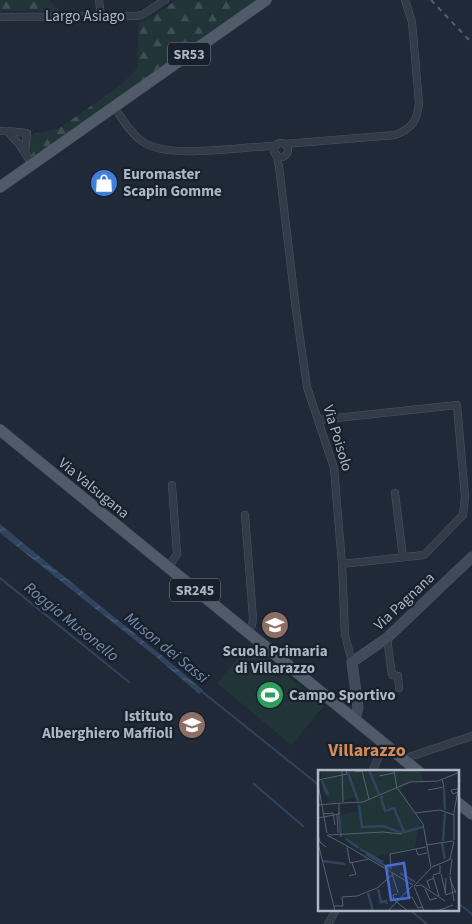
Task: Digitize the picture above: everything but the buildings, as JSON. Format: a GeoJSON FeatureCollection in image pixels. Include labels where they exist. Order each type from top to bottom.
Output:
{"type":"FeatureCollection","features":[{"type":"Feature","properties":{"kind":"main road","name":"SR53"},"geometry":{"type":"LineString","coordinates":[[0,187],[265,1]]}},
{"type":"Feature","properties":{"kind":"main road","name":"Via Valsugana"},"geometry":{"type":"LineString","coordinates":[[0,430],[417,770]]}},
{"type":"Feature","properties":{"kind":"main road"},"geometry":{"type":"LineString","coordinates":[[460,805],[472,814]]}},
{"type":"Feature","properties":{"kind":"street"},"geometry":{"type":"LineString","coordinates":[[99,0],[100,16]]}},
{"type":"Feature","properties":{"kind":"street","name":"Largo Asiago"},"geometry":{"type":"LineString","coordinates":[[0,17],[142,15],[165,0]]}},
{"type":"Feature","properties":{"kind":"street"},"geometry":{"type":"LineString","coordinates":[[114,107],[142,142],[156,149],[169,152],[274,150],[279,144],[396,135],[412,127],[418,115],[419,103],[412,22],[405,0]]}},
{"type":"Feature","properties":{"kind":"street"},"geometry":{"type":"LineString","coordinates":[[4,131],[20,144],[32,164]]}},
{"type":"Feature","properties":{"kind":"street"},"geometry":{"type":"LineString","coordinates":[[4,131],[27,133],[25,153]]}},
{"type":"Feature","properties":{"kind":"street"},"geometry":{"type":"LineString","coordinates":[[284,144],[287,147],[286,154]]}},
{"type":"Feature","properties":{"kind":"street"},"geometry":{"type":"LineString","coordinates":[[279,166],[286,154],[298,144]]}},
{"type":"Feature","properties":{"kind":"street"},"geometry":{"type":"LineString","coordinates":[[274,150],[279,156],[286,154]]}},
{"type":"Feature","properties":{"kind":"street","name":"Via Poisolo"},"geometry":{"type":"LineString","coordinates":[[274,150],[279,166],[307,388],[334,468],[342,564],[345,635],[352,662],[358,708],[355,719]]}},
{"type":"Feature","properties":{"kind":"street"},"geometry":{"type":"LineString","coordinates":[[318,420],[457,405],[465,497],[463,515],[424,555],[342,564]]}},
{"type":"Feature","properties":{"kind":"street"},"geometry":{"type":"LineString","coordinates":[[168,568],[177,554],[172,485]]}},
{"type":"Feature","properties":{"kind":"street"},"geometry":{"type":"LineString","coordinates":[[395,493],[403,557]]}},
{"type":"Feature","properties":{"kind":"street"},"geometry":{"type":"LineString","coordinates":[[245,515],[253,618],[252,625],[246,632]]}},
{"type":"Feature","properties":{"kind":"street","name":"Via Pagnana"},"geometry":{"type":"LineString","coordinates":[[352,662],[386,638],[472,557]]}},
{"type":"Feature","properties":{"kind":"street"},"geometry":{"type":"LineString","coordinates":[[386,638],[392,675],[398,676],[399,688]]}},
{"type":"Feature","properties":{"kind":"street"},"geometry":{"type":"LineString","coordinates":[[403,759],[472,736]]}},
{"type":"Feature","properties":{"kind":"street"},"geometry":{"type":"LineString","coordinates":[[373,770],[384,744]]}},
{"type":"Feature","properties":{"kind":"street"},"geometry":{"type":"LineString","coordinates":[[328,924],[335,912]]}},
{"type":"Feature","properties":{"kind":"green space"},"geometry":{"type":"Polygon","coordinates":[[[0,0],[49,0],[60,11],[0,11],[0,0]]]}},
{"type":"Feature","properties":{"kind":"green space"},"geometry":{"type":"Polygon","coordinates":[[[176,0],[257,0],[35,157],[28,155],[28,135],[58,129],[121,85],[137,69],[139,23],[154,16],[176,0]]]}},
{"type":"Feature","properties":{"kind":"green space","name":"Campo Sportivo"},"geometry":{"type":"Polygon","coordinates":[[[250,644],[324,706],[291,745],[217,683],[250,644]]]}},
{"type":"Feature","properties":{"kind":"water"},"geometry":{"type":"Polygon","coordinates":[[[0,524],[203,690],[199,694],[155,656],[0,533],[0,524]]]}},
{"type":"Feature","properties":{"kind":"waterway","name":"Roggia Musonello"},"geometry":{"type":"LineString","coordinates":[[0,578],[129,682]]}},
{"type":"Feature","properties":{"kind":"waterway","name":"Muson dei Sassi"},"geometry":{"type":"LineString","coordinates":[[200,690],[318,784]]}},
{"type":"Feature","properties":{"kind":"waterway","name":"Roggia Musonello"},"geometry":{"type":"LineString","coordinates":[[254,784],[303,826]]}},
{"type":"Feature","properties":{"kind":"waterway","name":"Muson dei Sassi"},"geometry":{"type":"LineString","coordinates":[[460,905],[472,914]]}},
{"type":"Feature","properties":{"kind":"waterway","name":"Roggia Musonello"},"geometry":{"type":"LineString","coordinates":[[412,912],[427,924]]}},
{"type":"Feature","properties":{"kind":"railway"},"geometry":{"type":"LineString","coordinates":[[431,0],[472,43]]}},
{"type":"Feature","properties":{"kind":"place","name":"Euromaster Scapin Gomme"},"geometry":{"type":"Point","coordinates":[104,183]}},
{"type":"Feature","properties":{"kind":"place","name":"Scuola Primaria di Villarazzo"},"geometry":{"type":"Point","coordinates":[275,625]}},
{"type":"Feature","properties":{"kind":"place","name":"Campo Sportivo"},"geometry":{"type":"Point","coordinates":[270,695]}},
{"type":"Feature","properties":{"kind":"place","name":"Istituto Alberghiero Maffioli"},"geometry":{"type":"Point","coordinates":[192,725]}},
{"type":"Feature","properties":{"kind":"district","name":"Villarazzo"},"geometry":{"type":"Point","coordinates":[367,750]}}]}
